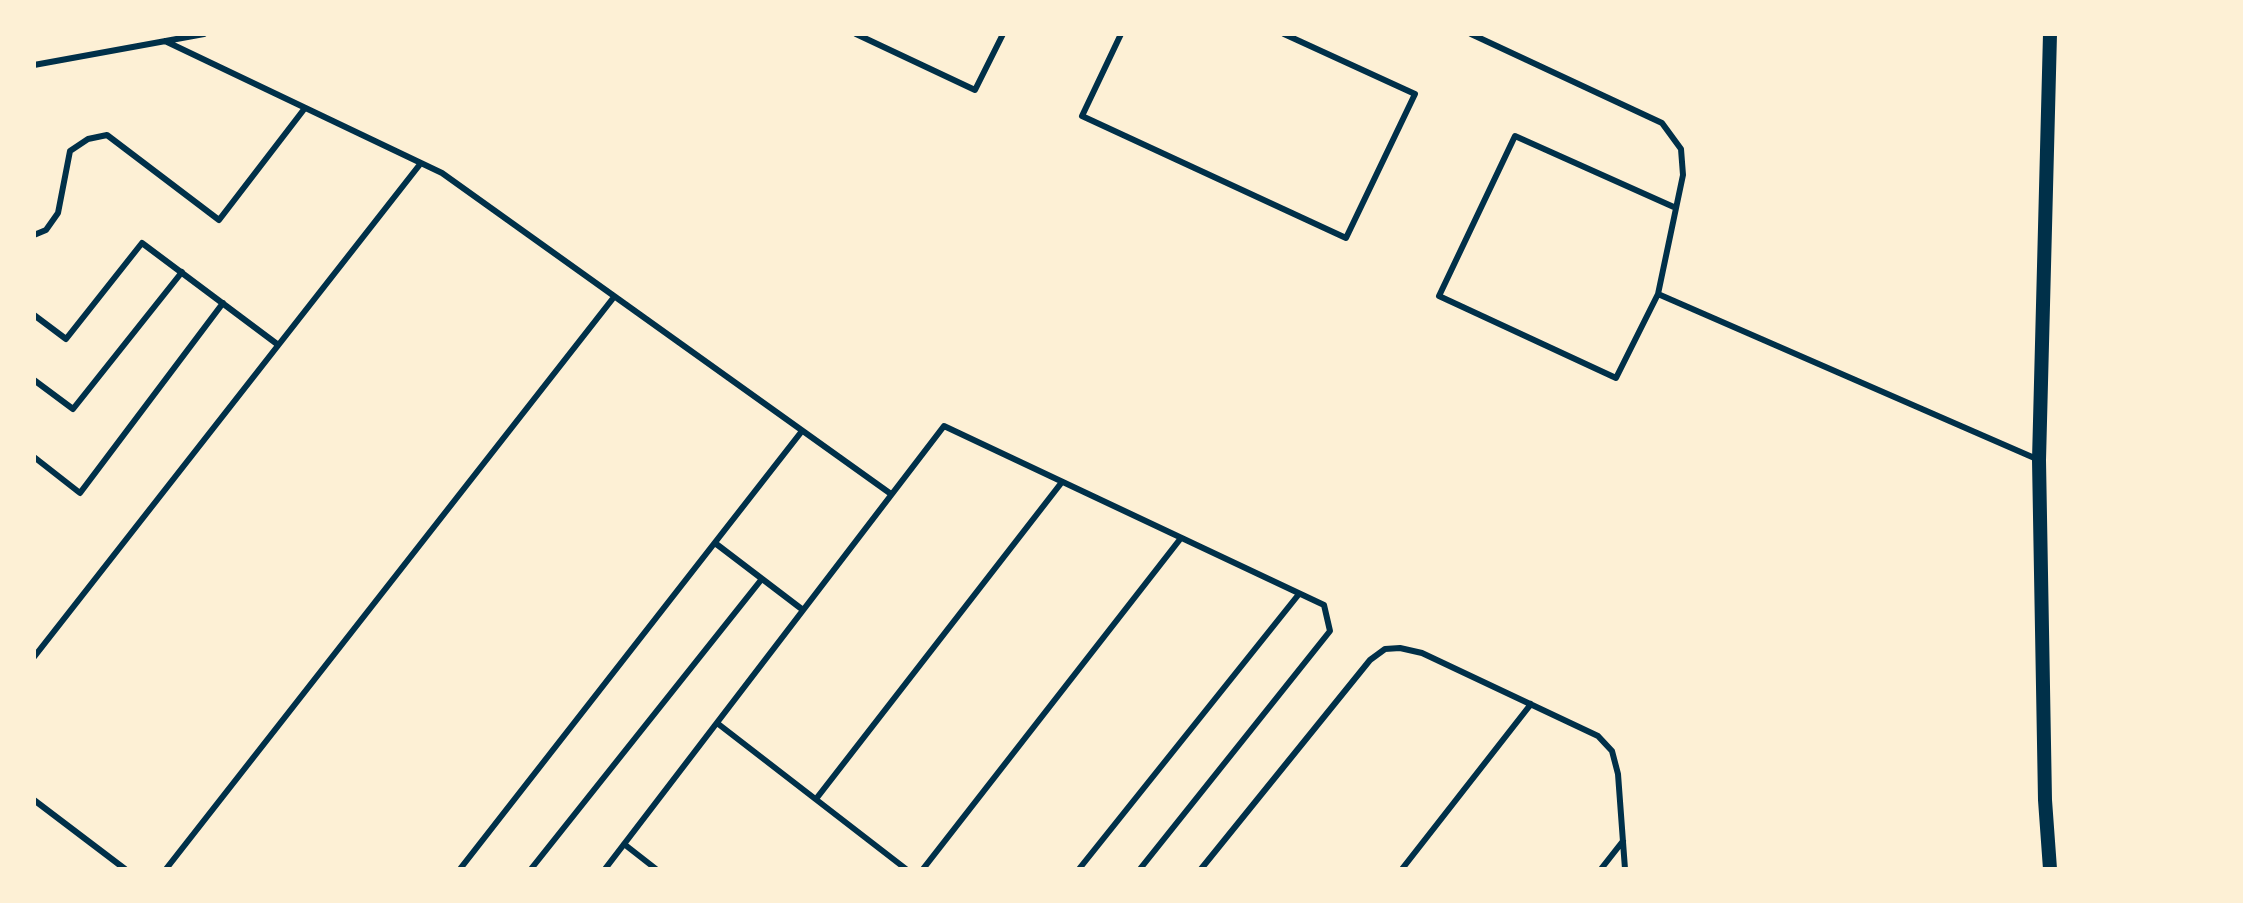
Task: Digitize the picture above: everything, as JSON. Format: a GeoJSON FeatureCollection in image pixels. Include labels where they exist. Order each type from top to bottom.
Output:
{"type":"FeatureCollection","features":[{"type":"Feature","properties":{"kind":"street"},"geometry":{"type":"LineString","coordinates":[[2050,34],[2039,460],[2045,800],[2050,869]]}},
{"type":"Feature","properties":{"kind":"lane"},"geometry":{"type":"LineString","coordinates":[[34,65],[204,34]]}},
{"type":"Feature","properties":{"kind":"lane"},"geometry":{"type":"LineString","coordinates":[[856,34],[975,90],[1003,34]]}},
{"type":"Feature","properties":{"kind":"lane"},"geometry":{"type":"LineString","coordinates":[[1121,34],[1082,116],[1346,238],[1415,94],[1284,34]]}},
{"type":"Feature","properties":{"kind":"lane"},"geometry":{"type":"LineString","coordinates":[[1471,34],[1662,123],[1681,149],[1683,175],[1658,294],[1616,378],[1439,296],[1515,136],[1676,208]]}},
{"type":"Feature","properties":{"kind":"lane"},"geometry":{"type":"LineString","coordinates":[[165,41],[442,173],[891,494]]}},
{"type":"Feature","properties":{"kind":"lane"},"geometry":{"type":"LineString","coordinates":[[34,235],[46,230],[58,213],[70,151],[88,139],[107,135],[219,220],[305,108]]}},
{"type":"Feature","properties":{"kind":"lane"},"geometry":{"type":"LineString","coordinates":[[34,657],[421,163]]}},
{"type":"Feature","properties":{"kind":"lane"},"geometry":{"type":"LineString","coordinates":[[34,315],[66,339],[142,243],[277,344]]}},
{"type":"Feature","properties":{"kind":"lane"},"geometry":{"type":"LineString","coordinates":[[34,380],[73,409],[182,272]]}},
{"type":"Feature","properties":{"kind":"lane"},"geometry":{"type":"LineString","coordinates":[[1658,294],[2039,460]]}},
{"type":"Feature","properties":{"kind":"lane"},"geometry":{"type":"LineString","coordinates":[[166,869],[614,297]]}},
{"type":"Feature","properties":{"kind":"lane"},"geometry":{"type":"LineString","coordinates":[[34,457],[80,493],[223,303]]}},
{"type":"Feature","properties":{"kind":"lane"},"geometry":{"type":"LineString","coordinates":[[605,869],[944,426],[1324,605],[1330,631],[1140,869]]}},
{"type":"Feature","properties":{"kind":"lane"},"geometry":{"type":"LineString","coordinates":[[460,869],[802,431]]}},
{"type":"Feature","properties":{"kind":"lane"},"geometry":{"type":"LineString","coordinates":[[816,799],[1062,482]]}},
{"type":"Feature","properties":{"kind":"lane"},"geometry":{"type":"LineString","coordinates":[[923,869],[1181,538]]}},
{"type":"Feature","properties":{"kind":"lane"},"geometry":{"type":"LineString","coordinates":[[715,543],[803,610]]}},
{"type":"Feature","properties":{"kind":"lane"},"geometry":{"type":"LineString","coordinates":[[531,869],[761,580]]}},
{"type":"Feature","properties":{"kind":"lane"},"geometry":{"type":"LineString","coordinates":[[1079,869],[1299,594]]}},
{"type":"Feature","properties":{"kind":"lane"},"geometry":{"type":"LineString","coordinates":[[1201,869],[1370,660],[1385,649],[1422,653],[1598,736],[1612,751],[1618,774],[1625,869]]}},
{"type":"Feature","properties":{"kind":"lane"},"geometry":{"type":"LineString","coordinates":[[1402,869],[1531,704]]}},
{"type":"Feature","properties":{"kind":"lane"},"geometry":{"type":"LineString","coordinates":[[717,723],[906,869]]}},
{"type":"Feature","properties":{"kind":"lane"},"geometry":{"type":"LineString","coordinates":[[34,800],[125,869]]}},
{"type":"Feature","properties":{"kind":"lane"},"geometry":{"type":"LineString","coordinates":[[1601,869],[1623,841]]}},
{"type":"Feature","properties":{"kind":"lane"},"geometry":{"type":"LineString","coordinates":[[624,844],[656,869]]}}]}
